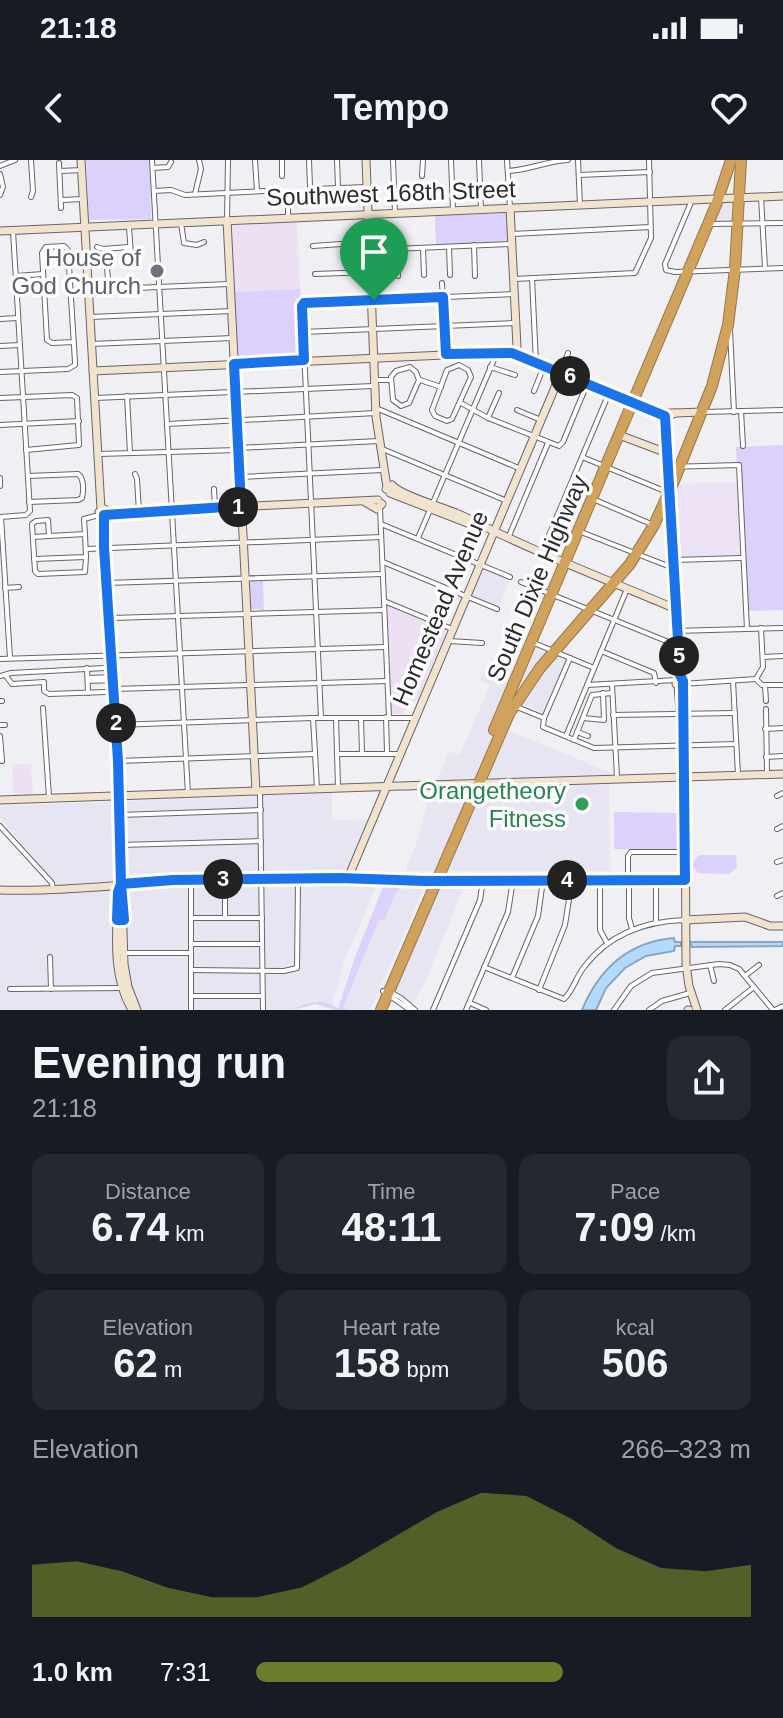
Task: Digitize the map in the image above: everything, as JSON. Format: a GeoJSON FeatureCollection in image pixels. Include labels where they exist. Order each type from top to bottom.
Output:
{"type":"FeatureCollection","features":[{"type":"Feature","properties":{"kind":"highway","name":"South Dixie Highway"},"geometry":{"type":"LineString","coordinates":[[381,1010],[718,199],[731,160]]}},
{"type":"Feature","properties":{"kind":"highway","name":"South Dixie Highway"},"geometry":{"type":"LineString","coordinates":[[510,704],[614,583],[666,506],[727,346],[741,160]]}},
{"type":"Feature","properties":{"kind":"highway","name":"South Dixie Highway"},"geometry":{"type":"LineString","coordinates":[[374,1010],[386,992]]}},
{"type":"Feature","properties":{"kind":"street"},"geometry":{"type":"LineString","coordinates":[[0,166],[15,160]]}},
{"type":"Feature","properties":{"kind":"street"},"geometry":{"type":"LineString","coordinates":[[31,160],[31,197]]}},
{"type":"Feature","properties":{"kind":"street"},"geometry":{"type":"LineString","coordinates":[[81,160],[118,761],[121,953],[125,987],[134,1010]]}},
{"type":"Feature","properties":{"kind":"street"},"geometry":{"type":"LineString","coordinates":[[152,160],[188,794]]}},
{"type":"Feature","properties":{"kind":"street"},"geometry":{"type":"LineString","coordinates":[[195,194],[201,168],[199,160]]}},
{"type":"Feature","properties":{"kind":"street"},"geometry":{"type":"LineString","coordinates":[[228,160],[227,220],[235,392],[255,756],[261,810],[263,1010]]}},
{"type":"Feature","properties":{"kind":"street"},"geometry":{"type":"LineString","coordinates":[[255,160],[257,191]]}},
{"type":"Feature","properties":{"kind":"street"},"geometry":{"type":"LineString","coordinates":[[282,160],[282,176]]}},
{"type":"Feature","properties":{"kind":"street"},"geometry":{"type":"LineString","coordinates":[[309,160],[312,188],[367,187]]}},
{"type":"Feature","properties":{"kind":"street"},"geometry":{"type":"LineString","coordinates":[[337,160],[338,188]]}},
{"type":"Feature","properties":{"kind":"street"},"geometry":{"type":"LineString","coordinates":[[366,160],[376,410],[383,471],[390,489],[675,608]]}},
{"type":"Feature","properties":{"kind":"street"},"geometry":{"type":"LineString","coordinates":[[393,160],[395,213]]}},
{"type":"Feature","properties":{"kind":"street"},"geometry":{"type":"LineString","coordinates":[[422,176],[423,160]]}},
{"type":"Feature","properties":{"kind":"street"},"geometry":{"type":"LineString","coordinates":[[451,160],[453,211]]}},
{"type":"Feature","properties":{"kind":"street"},"geometry":{"type":"LineString","coordinates":[[479,160],[481,210]]}},
{"type":"Feature","properties":{"kind":"street"},"geometry":{"type":"LineString","coordinates":[[507,160],[515,294],[515,354]]}},
{"type":"Feature","properties":{"kind":"street"},"geometry":{"type":"LineString","coordinates":[[508,171],[549,161],[568,160]]}},
{"type":"Feature","properties":{"kind":"street"},"geometry":{"type":"LineString","coordinates":[[578,160],[580,205]]}},
{"type":"Feature","properties":{"kind":"street"},"geometry":{"type":"LineString","coordinates":[[514,279],[634,274],[650,241],[649,160]]}},
{"type":"Feature","properties":{"kind":"street"},"geometry":{"type":"LineString","coordinates":[[153,168],[168,167],[171,162]]}},
{"type":"Feature","properties":{"kind":"street"},"geometry":{"type":"LineString","coordinates":[[59,163],[61,208]]}},
{"type":"Feature","properties":{"kind":"street"},"geometry":{"type":"LineString","coordinates":[[59,171],[82,170]]}},
{"type":"Feature","properties":{"kind":"street"},"geometry":{"type":"LineString","coordinates":[[579,175],[650,172]]}},
{"type":"Feature","properties":{"kind":"street"},"geometry":{"type":"LineString","coordinates":[[0,174],[1,194]]}},
{"type":"Feature","properties":{"kind":"street"},"geometry":{"type":"LineString","coordinates":[[154,191],[170,190],[185,195],[264,191]]}},
{"type":"Feature","properties":{"kind":"street","name":"Southwest 168th Street"},"geometry":{"type":"LineString","coordinates":[[0,231],[783,196]]}},
{"type":"Feature","properties":{"kind":"street"},"geometry":{"type":"LineString","coordinates":[[761,197],[765,268]]}},
{"type":"Feature","properties":{"kind":"street"},"geometry":{"type":"LineString","coordinates":[[61,200],[83,199]]}},
{"type":"Feature","properties":{"kind":"street"},"geometry":{"type":"LineString","coordinates":[[692,200],[665,269],[675,272],[783,268]]}},
{"type":"Feature","properties":{"kind":"street"},"geometry":{"type":"LineString","coordinates":[[288,201],[288,218]]}},
{"type":"Feature","properties":{"kind":"street"},"geometry":{"type":"LineString","coordinates":[[181,223],[184,243],[197,245],[204,242]]}},
{"type":"Feature","properties":{"kind":"street"},"geometry":{"type":"LineString","coordinates":[[708,223],[783,223]]}},
{"type":"Feature","properties":{"kind":"street"},"geometry":{"type":"LineString","coordinates":[[97,247],[128,247],[129,225]]}},
{"type":"Feature","properties":{"kind":"street"},"geometry":{"type":"LineString","coordinates":[[511,234],[650,227]]}},
{"type":"Feature","properties":{"kind":"street"},"geometry":{"type":"LineString","coordinates":[[10,658],[0,517],[29,514],[13,231]]}},
{"type":"Feature","properties":{"kind":"street"},"geometry":{"type":"LineString","coordinates":[[313,246],[396,249],[512,244]]}},
{"type":"Feature","properties":{"kind":"street"},"geometry":{"type":"LineString","coordinates":[[474,245],[475,276]]}},
{"type":"Feature","properties":{"kind":"street"},"geometry":{"type":"LineString","coordinates":[[0,372],[74,367],[74,342],[69,253],[66,247],[44,248],[49,342],[74,342]]}},
{"type":"Feature","properties":{"kind":"street"},"geometry":{"type":"LineString","coordinates":[[449,247],[450,275]]}},
{"type":"Feature","properties":{"kind":"street"},"geometry":{"type":"LineString","coordinates":[[423,248],[424,275]]}},
{"type":"Feature","properties":{"kind":"street"},"geometry":{"type":"LineString","coordinates":[[396,249],[398,276]]}},
{"type":"Feature","properties":{"kind":"street"},"geometry":{"type":"LineString","coordinates":[[107,268],[109,289]]}},
{"type":"Feature","properties":{"kind":"street"},"geometry":{"type":"LineString","coordinates":[[315,274],[371,272]]}},
{"type":"Feature","properties":{"kind":"street"},"geometry":{"type":"LineString","coordinates":[[16,276],[43,274]]}},
{"type":"Feature","properties":{"kind":"street"},"geometry":{"type":"LineString","coordinates":[[532,278],[540,365],[534,391]]}},
{"type":"Feature","properties":{"kind":"street"},"geometry":{"type":"LineString","coordinates":[[442,283],[446,354]]}},
{"type":"Feature","properties":{"kind":"street"},"geometry":{"type":"LineString","coordinates":[[88,290],[230,284]]}},
{"type":"Feature","properties":{"kind":"street"},"geometry":{"type":"LineString","coordinates":[[321,718],[302,305],[515,294]]}},
{"type":"Feature","properties":{"kind":"street"},"geometry":{"type":"LineString","coordinates":[[90,317],[232,311]]}},
{"type":"Feature","properties":{"kind":"street"},"geometry":{"type":"LineString","coordinates":[[0,319],[18,318]]}},
{"type":"Feature","properties":{"kind":"street"},"geometry":{"type":"LineString","coordinates":[[303,332],[515,323]]}},
{"type":"Feature","properties":{"kind":"street"},"geometry":{"type":"LineString","coordinates":[[91,344],[233,338]]}},
{"type":"Feature","properties":{"kind":"street"},"geometry":{"type":"LineString","coordinates":[[0,346],[20,345]]}},
{"type":"Feature","properties":{"kind":"street"},"geometry":{"type":"LineString","coordinates":[[727,346],[734,412]]}},
{"type":"Feature","properties":{"kind":"street"},"geometry":{"type":"LineString","coordinates":[[93,371],[497,352],[515,354],[662,414],[783,410]]}},
{"type":"Feature","properties":{"kind":"street"},"geometry":{"type":"LineString","coordinates":[[418,538],[497,352]]}},
{"type":"Feature","properties":{"kind":"street","name":"Homestead Avenue"},"geometry":{"type":"LineString","coordinates":[[348,878],[568,353]]}},
{"type":"Feature","properties":{"kind":"street"},"geometry":{"type":"LineString","coordinates":[[459,365],[468,370],[471,377],[461,403],[450,420],[435,416],[432,410],[441,387],[450,368],[459,365]]}},
{"type":"Feature","properties":{"kind":"street"},"geometry":{"type":"LineString","coordinates":[[408,367],[415,370],[419,380],[409,402],[404,406],[394,401],[390,380],[394,372],[408,367]]}},
{"type":"Feature","properties":{"kind":"street"},"geometry":{"type":"LineString","coordinates":[[490,367],[515,375]]}},
{"type":"Feature","properties":{"kind":"street"},"geometry":{"type":"LineString","coordinates":[[95,398],[307,388],[390,380]]}},
{"type":"Feature","properties":{"kind":"street"},"geometry":{"type":"LineString","coordinates":[[419,380],[441,387]]}},
{"type":"Feature","properties":{"kind":"street"},"geometry":{"type":"LineString","coordinates":[[461,403],[488,418],[560,446],[587,384]]}},
{"type":"Feature","properties":{"kind":"street"},"geometry":{"type":"LineString","coordinates":[[488,418],[499,393]]}},
{"type":"Feature","properties":{"kind":"street"},"geometry":{"type":"LineString","coordinates":[[542,552],[609,393]]}},
{"type":"Feature","properties":{"kind":"street"},"geometry":{"type":"LineString","coordinates":[[0,398],[75,396],[79,445],[26,450]]}},
{"type":"Feature","properties":{"kind":"street"},"geometry":{"type":"LineString","coordinates":[[127,396],[130,453]]}},
{"type":"Feature","properties":{"kind":"street"},"geometry":{"type":"LineString","coordinates":[[167,424],[376,410],[521,469]]}},
{"type":"Feature","properties":{"kind":"street"},"geometry":{"type":"LineString","coordinates":[[517,410],[541,420]]}},
{"type":"Feature","properties":{"kind":"street"},"geometry":{"type":"LineString","coordinates":[[741,411],[743,446]]}},
{"type":"Feature","properties":{"kind":"street"},"geometry":{"type":"LineString","coordinates":[[582,457],[669,493],[662,414]]}},
{"type":"Feature","properties":{"kind":"street"},"geometry":{"type":"LineString","coordinates":[[0,425],[79,421]]}},
{"type":"Feature","properties":{"kind":"street"},"geometry":{"type":"LineString","coordinates":[[619,435],[667,453]]}},
{"type":"Feature","properties":{"kind":"street"},"geometry":{"type":"LineString","coordinates":[[508,539],[548,443]]}},
{"type":"Feature","properties":{"kind":"street"},"geometry":{"type":"LineString","coordinates":[[98,454],[380,445],[507,501]]}},
{"type":"Feature","properties":{"kind":"street"},"geometry":{"type":"LineString","coordinates":[[667,467],[739,465],[747,629]]}},
{"type":"Feature","properties":{"kind":"street"},"geometry":{"type":"LineString","coordinates":[[240,477],[383,471]]}},
{"type":"Feature","properties":{"kind":"street"},"geometry":{"type":"LineString","coordinates":[[28,476],[80,474],[83,485],[82,498],[29,502]]}},
{"type":"Feature","properties":{"kind":"street"},"geometry":{"type":"LineString","coordinates":[[135,474],[139,510]]}},
{"type":"Feature","properties":{"kind":"street"},"geometry":{"type":"LineString","coordinates":[[0,478],[0,486]]}},
{"type":"Feature","properties":{"kind":"street"},"geometry":{"type":"LineString","coordinates":[[214,489],[215,507]]}},
{"type":"Feature","properties":{"kind":"street"},"geometry":{"type":"LineString","coordinates":[[377,504],[390,489]]}},
{"type":"Feature","properties":{"kind":"street"},"geometry":{"type":"LineString","coordinates":[[592,499],[654,525]]}},
{"type":"Feature","properties":{"kind":"street"},"geometry":{"type":"LineString","coordinates":[[49,536],[48,520],[32,523],[35,572],[85,572],[85,518],[102,512],[363,502],[377,504]]}},
{"type":"Feature","properties":{"kind":"street"},"geometry":{"type":"LineString","coordinates":[[377,504],[383,562],[387,752]]}},
{"type":"Feature","properties":{"kind":"street"},"geometry":{"type":"LineString","coordinates":[[649,1010],[662,1001],[692,1006],[686,969],[685,777],[670,528],[666,506]]}},
{"type":"Feature","properties":{"kind":"street"},"geometry":{"type":"LineString","coordinates":[[381,524],[510,577]]}},
{"type":"Feature","properties":{"kind":"street"},"geometry":{"type":"LineString","coordinates":[[579,531],[636,554],[670,562],[742,558]]}},
{"type":"Feature","properties":{"kind":"street"},"geometry":{"type":"LineString","coordinates":[[33,537],[85,534]]}},
{"type":"Feature","properties":{"kind":"street"},"geometry":{"type":"LineString","coordinates":[[86,547],[381,537]]}},
{"type":"Feature","properties":{"kind":"street"},"geometry":{"type":"LineString","coordinates":[[34,559],[86,557]]}},
{"type":"Feature","properties":{"kind":"street"},"geometry":{"type":"LineString","coordinates":[[383,562],[497,609]]}},
{"type":"Feature","properties":{"kind":"street"},"geometry":{"type":"LineString","coordinates":[[106,583],[383,574]]}},
{"type":"Feature","properties":{"kind":"street"},"geometry":{"type":"LineString","coordinates":[[521,582],[677,645]]}},
{"type":"Feature","properties":{"kind":"street"},"geometry":{"type":"LineString","coordinates":[[5,588],[19,587]]}},
{"type":"Feature","properties":{"kind":"street"},"geometry":{"type":"LineString","coordinates":[[566,736],[627,589]]}},
{"type":"Feature","properties":{"kind":"street"},"geometry":{"type":"LineString","coordinates":[[384,601],[453,629]]}},
{"type":"Feature","properties":{"kind":"street"},"geometry":{"type":"LineString","coordinates":[[108,618],[384,610]]}},
{"type":"Feature","properties":{"kind":"street"},"geometry":{"type":"LineString","coordinates":[[756,679],[762,670],[761,628]]}},
{"type":"Feature","properties":{"kind":"street"},"geometry":{"type":"LineString","coordinates":[[676,631],[783,628]]}},
{"type":"Feature","properties":{"kind":"street"},"geometry":{"type":"LineString","coordinates":[[448,641],[482,643]]}},
{"type":"Feature","properties":{"kind":"street"},"geometry":{"type":"LineString","coordinates":[[532,642],[594,668]]}},
{"type":"Feature","properties":{"kind":"street"},"geometry":{"type":"LineString","coordinates":[[0,659],[386,647]]}},
{"type":"Feature","properties":{"kind":"street"},"geometry":{"type":"LineString","coordinates":[[601,651],[654,673],[656,683]]}},
{"type":"Feature","properties":{"kind":"street"},"geometry":{"type":"LineString","coordinates":[[763,657],[783,656]]}},
{"type":"Feature","properties":{"kind":"street"},"geometry":{"type":"LineString","coordinates":[[570,658],[543,727],[594,748],[736,744]]}},
{"type":"Feature","properties":{"kind":"street"},"geometry":{"type":"LineString","coordinates":[[87,668],[88,693]]}},
{"type":"Feature","properties":{"kind":"street"},"geometry":{"type":"LineString","coordinates":[[44,682],[12,684],[3,676],[105,668]]}},
{"type":"Feature","properties":{"kind":"street"},"geometry":{"type":"LineString","coordinates":[[43,672],[44,691],[48,694],[88,693],[111,684]]}},
{"type":"Feature","properties":{"kind":"street"},"geometry":{"type":"LineString","coordinates":[[587,685],[756,679]]}},
{"type":"Feature","properties":{"kind":"street"},"geometry":{"type":"LineString","coordinates":[[756,679],[765,686],[783,685]]}},
{"type":"Feature","properties":{"kind":"street"},"geometry":{"type":"LineString","coordinates":[[88,680],[182,688],[387,681]]}},
{"type":"Feature","properties":{"kind":"street"},"geometry":{"type":"LineString","coordinates":[[733,681],[738,775]]}},
{"type":"Feature","properties":{"kind":"street"},"geometry":{"type":"LineString","coordinates":[[612,684],[617,778]]}},
{"type":"Feature","properties":{"kind":"street"},"geometry":{"type":"LineString","coordinates":[[765,686],[766,701]]}},
{"type":"Feature","properties":{"kind":"street"},"geometry":{"type":"LineString","coordinates":[[583,718],[604,720],[603,693]]}},
{"type":"Feature","properties":{"kind":"street"},"geometry":{"type":"LineString","coordinates":[[574,740],[593,694],[612,693]]}},
{"type":"Feature","properties":{"kind":"street"},"geometry":{"type":"LineString","coordinates":[[510,704],[544,718]]}},
{"type":"Feature","properties":{"kind":"street"},"geometry":{"type":"LineString","coordinates":[[43,708],[50,799]]}},
{"type":"Feature","properties":{"kind":"street"},"geometry":{"type":"LineString","coordinates":[[766,709],[767,775]]}},
{"type":"Feature","properties":{"kind":"street"},"geometry":{"type":"LineString","coordinates":[[613,715],[735,713]]}},
{"type":"Feature","properties":{"kind":"street"},"geometry":{"type":"LineString","coordinates":[[116,725],[313,718],[416,718]]}},
{"type":"Feature","properties":{"kind":"street"},"geometry":{"type":"LineString","coordinates":[[313,718],[317,789]]}},
{"type":"Feature","properties":{"kind":"street"},"geometry":{"type":"LineString","coordinates":[[336,718],[338,789]]}},
{"type":"Feature","properties":{"kind":"street"},"geometry":{"type":"LineString","coordinates":[[361,718],[362,754]]}},
{"type":"Feature","properties":{"kind":"street"},"geometry":{"type":"LineString","coordinates":[[765,729],[783,728]]}},
{"type":"Feature","properties":{"kind":"street"},"geometry":{"type":"LineString","coordinates":[[577,732],[588,736]]}},
{"type":"Feature","properties":{"kind":"street"},"geometry":{"type":"LineString","coordinates":[[0,736],[1,761],[9,760]]}},
{"type":"Feature","properties":{"kind":"street"},"geometry":{"type":"LineString","coordinates":[[118,761],[315,754]]}},
{"type":"Feature","properties":{"kind":"street"},"geometry":{"type":"LineString","coordinates":[[337,754],[400,754]]}},
{"type":"Feature","properties":{"kind":"street"},"geometry":{"type":"LineString","coordinates":[[766,757],[783,756]]}},
{"type":"Feature","properties":{"kind":"street"},"geometry":{"type":"LineString","coordinates":[[0,801],[783,774]]}},
{"type":"Feature","properties":{"kind":"street"},"geometry":{"type":"LineString","coordinates":[[777,796],[783,793]]}},
{"type":"Feature","properties":{"kind":"street"},"geometry":{"type":"LineString","coordinates":[[120,815],[261,810]]}},
{"type":"Feature","properties":{"kind":"street"},"geometry":{"type":"LineString","coordinates":[[0,826],[52,884],[53,890]]}},
{"type":"Feature","properties":{"kind":"street"},"geometry":{"type":"LineString","coordinates":[[777,829],[783,826]]}},
{"type":"Feature","properties":{"kind":"street"},"geometry":{"type":"LineString","coordinates":[[120,845],[261,841]]}},
{"type":"Feature","properties":{"kind":"street"},"geometry":{"type":"LineString","coordinates":[[632,930],[628,916],[628,856],[631,852],[685,852]]}},
{"type":"Feature","properties":{"kind":"street"},"geometry":{"type":"LineString","coordinates":[[0,890],[53,890],[191,880],[385,876],[483,880],[685,880]]}},
{"type":"Feature","properties":{"kind":"street"},"geometry":{"type":"LineString","coordinates":[[192,970],[297,968],[298,878]]}},
{"type":"Feature","properties":{"kind":"street"},"geometry":{"type":"LineString","coordinates":[[225,879],[225,918]]}},
{"type":"Feature","properties":{"kind":"street"},"geometry":{"type":"LineString","coordinates":[[191,880],[191,1010]]}},
{"type":"Feature","properties":{"kind":"street"},"geometry":{"type":"LineString","coordinates":[[433,1010],[480,900],[483,880]]}},
{"type":"Feature","properties":{"kind":"street"},"geometry":{"type":"LineString","coordinates":[[466,1010],[509,908],[513,880]]}},
{"type":"Feature","properties":{"kind":"street"},"geometry":{"type":"LineString","coordinates":[[512,978],[538,916],[543,880]]}},
{"type":"Feature","properties":{"kind":"street"},"geometry":{"type":"LineString","coordinates":[[539,990],[565,925],[572,880]]}},
{"type":"Feature","properties":{"kind":"street"},"geometry":{"type":"LineString","coordinates":[[600,880],[600,930],[607,943]]}},
{"type":"Feature","properties":{"kind":"street"},"geometry":{"type":"LineString","coordinates":[[656,880],[656,922]]}},
{"type":"Feature","properties":{"kind":"street"},"geometry":{"type":"LineString","coordinates":[[484,967],[565,999],[583,967],[607,943],[632,930],[656,922],[745,917],[770,926],[783,926]]}},
{"type":"Feature","properties":{"kind":"street"},"geometry":{"type":"LineString","coordinates":[[191,918],[262,918]]}},
{"type":"Feature","properties":{"kind":"street"},"geometry":{"type":"LineString","coordinates":[[191,944],[262,944]]}},
{"type":"Feature","properties":{"kind":"street"},"geometry":{"type":"LineString","coordinates":[[121,953],[191,953]]}},
{"type":"Feature","properties":{"kind":"street"},"geometry":{"type":"LineString","coordinates":[[50,957],[51,989]]}},
{"type":"Feature","properties":{"kind":"street"},"geometry":{"type":"LineString","coordinates":[[710,965],[714,981]]}},
{"type":"Feature","properties":{"kind":"street"},"geometry":{"type":"LineString","coordinates":[[614,1010],[625,993],[641,979],[663,970],[710,965],[733,965],[774,1010],[783,1006]]}},
{"type":"Feature","properties":{"kind":"street"},"geometry":{"type":"LineString","coordinates":[[745,976],[759,965]]}},
{"type":"Feature","properties":{"kind":"street"},"geometry":{"type":"LineString","coordinates":[[10,989],[125,987]]}},
{"type":"Feature","properties":{"kind":"street"},"geometry":{"type":"LineString","coordinates":[[725,1010],[754,987]]}},
{"type":"Feature","properties":{"kind":"street"},"geometry":{"type":"LineString","coordinates":[[386,992],[412,1010]]}},
{"type":"Feature","properties":{"kind":"street"},"geometry":{"type":"LineString","coordinates":[[191,996],[262,996]]}},
{"type":"Feature","properties":{"kind":"street"},"geometry":{"type":"LineString","coordinates":[[470,1003],[486,1010]]}},
{"type":"Feature","properties":{"kind":"shaded area"},"geometry":{"type":"Polygon","coordinates":[[[86,160],[150,160],[151,219],[89,220],[86,160]]]}},
{"type":"Feature","properties":{"kind":"shaded area"},"geometry":{"type":"Polygon","coordinates":[[[720,202],[734,202],[733,222],[714,222],[720,202]]]}},
{"type":"Feature","properties":{"kind":"shaded area"},"geometry":{"type":"Polygon","coordinates":[[[506,213],[508,241],[436,245],[435,216],[506,213]]]}},
{"type":"Feature","properties":{"kind":"shaded area"},"geometry":{"type":"Polygon","coordinates":[[[297,222],[300,289],[233,292],[232,225],[297,222]]]}},
{"type":"Feature","properties":{"kind":"shaded area"},"geometry":{"type":"Polygon","coordinates":[[[300,289],[300,357],[237,360],[233,292],[300,289]]]}},
{"type":"Feature","properties":{"kind":"shaded area"},"geometry":{"type":"Polygon","coordinates":[[[783,445],[783,610],[747,611],[736,447],[783,445]]]}},
{"type":"Feature","properties":{"kind":"shaded area"},"geometry":{"type":"Polygon","coordinates":[[[738,482],[742,556],[676,557],[672,497],[677,484],[738,482]]]}},
{"type":"Feature","properties":{"kind":"shaded area"},"geometry":{"type":"Polygon","coordinates":[[[564,506],[582,513],[569,544],[551,536],[564,506]]]}},
{"type":"Feature","properties":{"kind":"shaded area"},"geometry":{"type":"Polygon","coordinates":[[[483,568],[510,579],[499,607],[471,594],[483,568]]]}},
{"type":"Feature","properties":{"kind":"shaded area"},"geometry":{"type":"Polygon","coordinates":[[[252,581],[263,581],[264,610],[250,609],[249,585],[252,581]]]}},
{"type":"Feature","properties":{"kind":"shaded area"},"geometry":{"type":"Polygon","coordinates":[[[392,605],[450,630],[420,700],[410,701],[404,714],[393,714],[391,711],[386,606],[392,605]]]}},
{"type":"Feature","properties":{"kind":"shaded area"},"geometry":{"type":"Polygon","coordinates":[[[534,646],[567,659],[543,714],[505,696],[493,724],[612,773],[547,778],[548,785],[609,783],[610,871],[405,871],[418,839],[428,799],[449,752],[460,754],[490,685],[480,680],[490,661],[522,675],[534,646]]]}},
{"type":"Feature","properties":{"kind":"shaded area"},"geometry":{"type":"Polygon","coordinates":[[[31,764],[33,796],[14,797],[12,765],[31,764]]]}},
{"type":"Feature","properties":{"kind":"shaded area"},"geometry":{"type":"Polygon","coordinates":[[[332,793],[332,820],[371,819],[346,874],[137,878],[60,886],[0,818],[0,806],[332,793]]]}},
{"type":"Feature","properties":{"kind":"shaded area"},"geometry":{"type":"Polygon","coordinates":[[[614,812],[681,813],[682,850],[614,849],[614,812]]]}},
{"type":"Feature","properties":{"kind":"shaded area"},"geometry":{"type":"Polygon","coordinates":[[[699,855],[736,855],[737,868],[729,874],[698,873],[692,864],[699,855]]]}},
{"type":"Feature","properties":{"kind":"shaded area"},"geometry":{"type":"Polygon","coordinates":[[[379,881],[345,959],[332,1004],[311,1002],[292,1010],[0,1010],[0,894],[47,894],[185,883],[379,881]]]}},
{"type":"Feature","properties":{"kind":"shaded area"},"geometry":{"type":"Polygon","coordinates":[[[385,882],[403,883],[385,919],[379,920],[343,1007],[347,1010],[335,1010],[316,1004],[292,1010],[316,1002],[328,1003],[338,1009],[385,882]]]}},
{"type":"Feature","properties":{"kind":"shaded area"},"geometry":{"type":"Polygon","coordinates":[[[403,883],[422,883],[424,887],[370,1010],[342,1008],[379,920],[385,918],[403,883]]]}},
{"type":"Feature","properties":{"kind":"shaded area"},"geometry":{"type":"Polygon","coordinates":[[[438,883],[463,883],[462,892],[422,989],[411,1004],[392,990],[438,883]]]}},
{"type":"Feature","properties":{"kind":"water"},"geometry":{"type":"Polygon","coordinates":[[[674,938],[675,942],[681,942],[681,946],[675,946],[674,951],[646,956],[625,968],[606,988],[596,1010],[582,1010],[597,982],[617,960],[643,945],[674,938]]]}},
{"type":"Feature","properties":{"kind":"water"},"geometry":{"type":"Polygon","coordinates":[[[690,942],[783,942],[783,946],[692,947],[690,942]]]}},
{"type":"Feature","properties":{"kind":"place","name":"House of God Church"},"geometry":{"type":"Point","coordinates":[157,271]}},
{"type":"Feature","properties":{"kind":"place","name":"Orangetheory Fitness"},"geometry":{"type":"Point","coordinates":[582,804]}},
{"type":"Feature","properties":{"kind":"route"},"geometry":{"type":"LineString","coordinates":[[374,300],[304,303],[304,360],[234,364],[241,506],[104,515],[118,761],[121,884],[124,920],[117,920],[121,884],[161,880],[685,880],[683,681],[680,675],[670,528],[665,416],[512,353],[446,354],[443,297],[374,300]]}}]}
